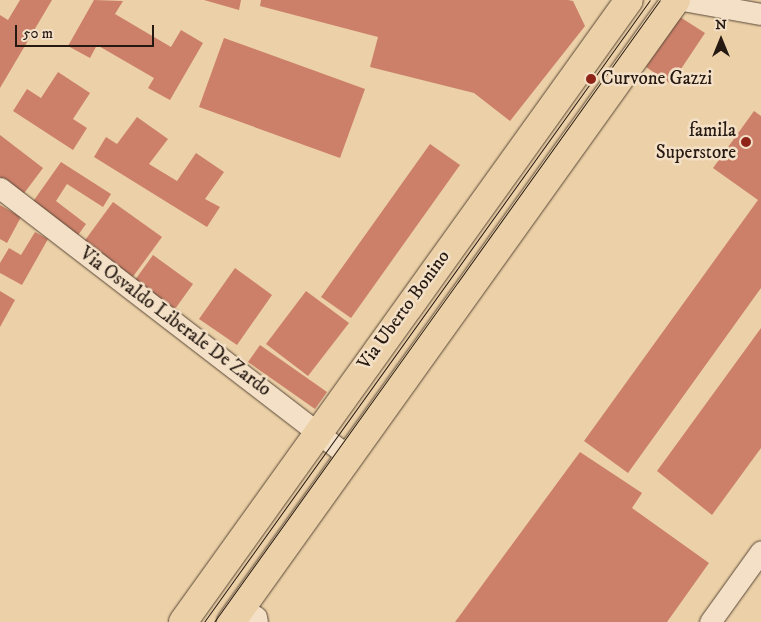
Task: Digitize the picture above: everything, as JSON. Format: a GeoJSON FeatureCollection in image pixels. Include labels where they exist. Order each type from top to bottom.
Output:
{"type":"FeatureCollection","features":[{"type":"Feature","properties":{"kind":"main road","name":"Via Uberto Bonino"},"geometry":{"type":"LineString","coordinates":[[183,622],[317,432],[629,0]]}},
{"type":"Feature","properties":{"kind":"main road"},"geometry":{"type":"LineString","coordinates":[[243,617],[349,457],[676,0]]}},
{"type":"Feature","properties":{"kind":"street"},"geometry":{"type":"LineString","coordinates":[[683,0],[761,14]]}},
{"type":"Feature","properties":{"kind":"street","name":"Via Osvaldo Liberale De Zardo"},"geometry":{"type":"LineString","coordinates":[[0,188],[349,457]]}},
{"type":"Feature","properties":{"kind":"street"},"geometry":{"type":"LineString","coordinates":[[710,622],[761,551]]}},
{"type":"Feature","properties":{"kind":"building"},"geometry":{"type":"Polygon","coordinates":[[[20,0],[52,0],[0,88],[0,15],[8,20],[20,0]]]}},
{"type":"Feature","properties":{"kind":"building"},"geometry":{"type":"Polygon","coordinates":[[[94,0],[123,1],[115,14],[171,47],[181,30],[203,43],[170,100],[148,88],[154,78],[97,45],[90,58],[68,46],[94,0]]]}},
{"type":"Feature","properties":{"kind":"building"},"geometry":{"type":"Polygon","coordinates":[[[204,0],[241,0],[239,10],[204,0]]]}},
{"type":"Feature","properties":{"kind":"building"},"geometry":{"type":"Polygon","coordinates":[[[261,0],[568,0],[573,1],[585,26],[510,121],[474,93],[370,67],[378,37],[260,6],[261,0]]]}},
{"type":"Feature","properties":{"kind":"building"},"geometry":{"type":"Polygon","coordinates":[[[680,17],[705,33],[671,84],[646,67],[680,17]]]}},
{"type":"Feature","properties":{"kind":"building"},"geometry":{"type":"Polygon","coordinates":[[[224,38],[365,89],[340,158],[199,107],[224,38]]]}},
{"type":"Feature","properties":{"kind":"building"},"geometry":{"type":"Polygon","coordinates":[[[58,72],[90,93],[73,119],[87,128],[73,150],[13,111],[27,89],[41,98],[58,72]]]}},
{"type":"Feature","properties":{"kind":"building"},"geometry":{"type":"Polygon","coordinates":[[[754,111],[761,116],[761,288],[628,473],[584,441],[758,200],[713,168],[754,111]]]}},
{"type":"Feature","properties":{"kind":"building"},"geometry":{"type":"Polygon","coordinates":[[[137,117],[168,139],[149,164],[177,181],[196,153],[224,172],[205,199],[220,207],[207,227],[94,157],[106,137],[117,144],[137,117]]]}},
{"type":"Feature","properties":{"kind":"building"},"geometry":{"type":"Polygon","coordinates":[[[0,135],[43,168],[22,196],[0,179],[0,135]]]}},
{"type":"Feature","properties":{"kind":"building"},"geometry":{"type":"Polygon","coordinates":[[[430,144],[460,165],[351,318],[321,297],[430,144]]]}},
{"type":"Feature","properties":{"kind":"building"},"geometry":{"type":"Polygon","coordinates":[[[61,162],[111,194],[103,207],[67,184],[56,201],[86,224],[76,238],[32,203],[61,162]]]}},
{"type":"Feature","properties":{"kind":"building"},"geometry":{"type":"Polygon","coordinates":[[[113,202],[162,237],[132,278],[83,243],[113,202]]]}},
{"type":"Feature","properties":{"kind":"building"},"geometry":{"type":"Polygon","coordinates":[[[0,205],[21,217],[7,243],[0,239],[0,205]]]}},
{"type":"Feature","properties":{"kind":"building"},"geometry":{"type":"Polygon","coordinates":[[[35,232],[48,239],[22,285],[0,273],[0,263],[9,248],[21,255],[35,232]]]}},
{"type":"Feature","properties":{"kind":"building"},"geometry":{"type":"Polygon","coordinates":[[[153,255],[193,284],[175,309],[135,280],[153,255]]]}},
{"type":"Feature","properties":{"kind":"building"},"geometry":{"type":"Polygon","coordinates":[[[235,268],[272,295],[237,345],[199,319],[235,268]]]}},
{"type":"Feature","properties":{"kind":"building"},"geometry":{"type":"Polygon","coordinates":[[[0,291],[15,300],[0,327],[0,291]]]}},
{"type":"Feature","properties":{"kind":"building"},"geometry":{"type":"Polygon","coordinates":[[[306,291],[349,323],[308,376],[266,344],[306,291]]]}},
{"type":"Feature","properties":{"kind":"building"},"geometry":{"type":"Polygon","coordinates":[[[761,328],[761,448],[712,515],[657,471],[761,328]]]}},
{"type":"Feature","properties":{"kind":"building"},"geometry":{"type":"Polygon","coordinates":[[[260,345],[327,392],[315,409],[248,362],[260,345]]]}},
{"type":"Feature","properties":{"kind":"building"},"geometry":{"type":"Polygon","coordinates":[[[580,452],[642,493],[632,508],[709,563],[667,622],[455,622],[580,452]]]}},
{"type":"Feature","properties":{"kind":"tram line"},"geometry":{"type":"LineString","coordinates":[[204,622],[650,0]]}},
{"type":"Feature","properties":{"kind":"tram line"},"geometry":{"type":"LineString","coordinates":[[214,622],[660,0]]}},
{"type":"Feature","properties":{"kind":"place","name":"Curvone Gazzi"},"geometry":{"type":"Point","coordinates":[591,79]}},
{"type":"Feature","properties":{"kind":"place","name":"famila Superstore"},"geometry":{"type":"Point","coordinates":[746,142]}}]}
